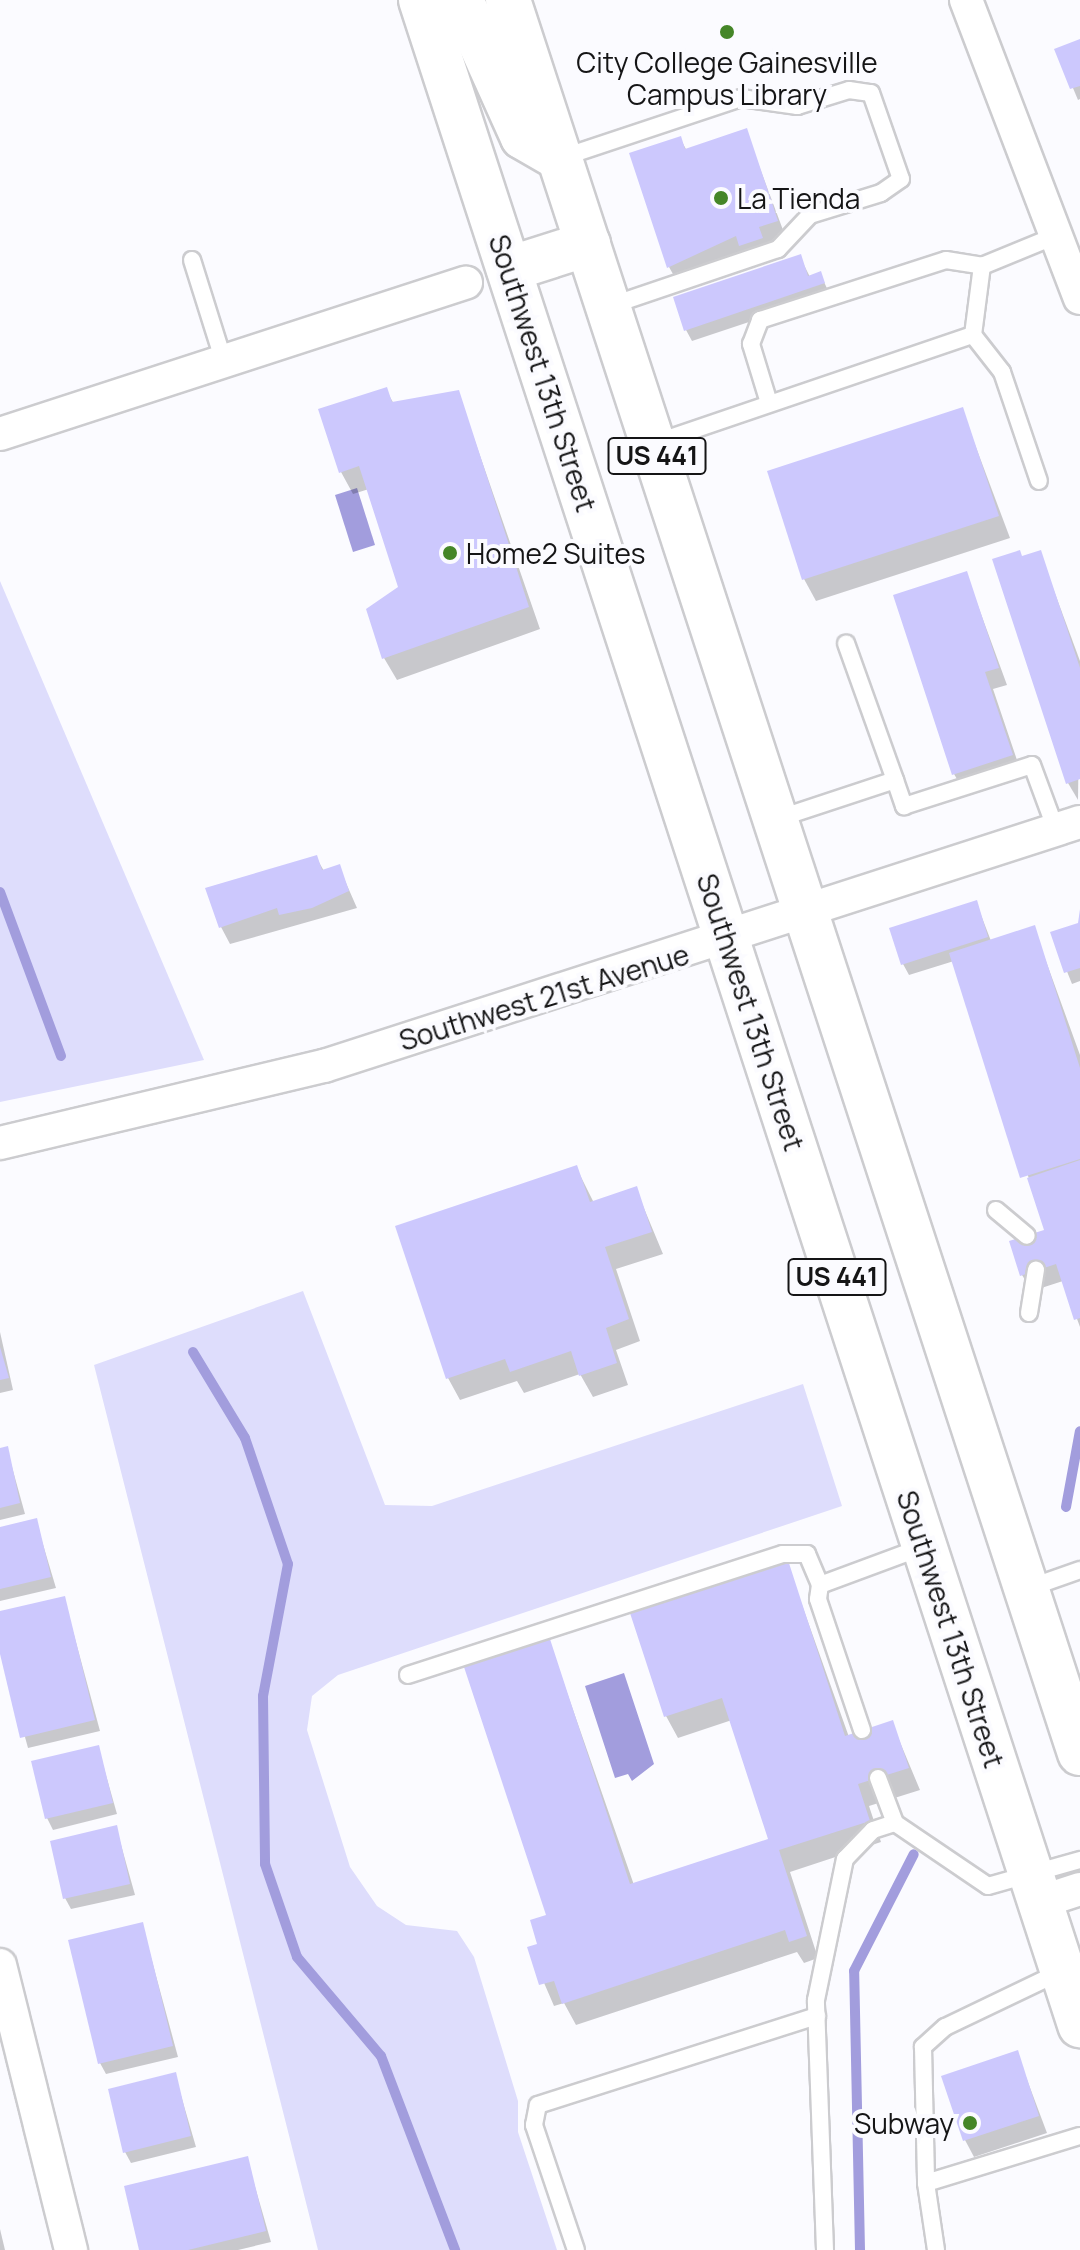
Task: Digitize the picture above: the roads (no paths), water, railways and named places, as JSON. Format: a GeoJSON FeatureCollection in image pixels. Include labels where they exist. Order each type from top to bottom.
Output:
{"type":"FeatureCollection","features":[{"type":"Feature","properties":{"kind":"main road","name":"Southwest 13th Street"},"geometry":{"type":"LineString","coordinates":[[421,0],[488,276],[727,940],[925,1547],[1050,1889],[1071,1968],[1080,2025]]}},
{"type":"Feature","properties":{"kind":"main road"},"geometry":{"type":"LineString","coordinates":[[461,0],[523,137],[560,158]]}},
{"type":"Feature","properties":{"kind":"main road","name":"US 441"},"geometry":{"type":"LineString","coordinates":[[508,0],[1080,1753]]}},
{"type":"Feature","properties":{"kind":"main road"},"geometry":{"type":"LineString","coordinates":[[488,276],[588,244]]}},
{"type":"Feature","properties":{"kind":"street"},"geometry":{"type":"LineString","coordinates":[[966,0],[1066,248],[1080,298]]}},
{"type":"Feature","properties":{"kind":"street"},"geometry":{"type":"LineString","coordinates":[[0,434],[225,365],[488,276]]}},
{"type":"Feature","properties":{"kind":"street","name":"Southwest 21st Avenue"},"geometry":{"type":"LineString","coordinates":[[0,1143],[324,1066],[727,940],[805,911],[1068,826]]}},
{"type":"Feature","properties":{"kind":"street"},"geometry":{"type":"LineString","coordinates":[[0,1965],[71,2250]]}},
{"type":"Feature","properties":{"kind":"lane"},"geometry":{"type":"LineString","coordinates":[[560,158],[741,98],[797,106],[849,90],[871,93],[901,179],[881,193],[810,215],[778,249],[608,307]]}},
{"type":"Feature","properties":{"kind":"lane"},"geometry":{"type":"LineString","coordinates":[[769,403],[751,344],[760,320],[946,260],[982,266],[1066,248]]}},
{"type":"Feature","properties":{"kind":"lane"},"geometry":{"type":"LineString","coordinates":[[192,260],[225,365]]}},
{"type":"Feature","properties":{"kind":"lane"},"geometry":{"type":"LineString","coordinates":[[982,266],[973,335],[1002,372],[1039,481]]}},
{"type":"Feature","properties":{"kind":"lane"},"geometry":{"type":"LineString","coordinates":[[653,444],[973,335]]}},
{"type":"Feature","properties":{"kind":"lane"},"geometry":{"type":"LineString","coordinates":[[846,643],[904,806],[1032,765],[1068,826]]}},
{"type":"Feature","properties":{"kind":"lane"},"geometry":{"type":"LineString","coordinates":[[775,820],[895,780]]}},
{"type":"Feature","properties":{"kind":"lane"},"geometry":{"type":"LineString","coordinates":[[996,1210],[1027,1236]]}},
{"type":"Feature","properties":{"kind":"lane"},"geometry":{"type":"LineString","coordinates":[[1029,1313],[1036,1270]]}},
{"type":"Feature","properties":{"kind":"lane"},"geometry":{"type":"LineString","coordinates":[[820,1585],[925,1547]]}},
{"type":"Feature","properties":{"kind":"lane"},"geometry":{"type":"LineString","coordinates":[[408,1675],[783,1554],[807,1554],[820,1585],[818,1599],[862,1730]]}},
{"type":"Feature","properties":{"kind":"lane"},"geometry":{"type":"LineString","coordinates":[[1026,1589],[1080,1570]]}},
{"type":"Feature","properties":{"kind":"lane"},"geometry":{"type":"LineString","coordinates":[[878,1778],[895,1823],[988,1886],[1050,1889],[1080,1860]]}},
{"type":"Feature","properties":{"kind":"lane"},"geometry":{"type":"LineString","coordinates":[[825,2250],[817,2016],[845,1859],[873,1830],[895,1823]]}},
{"type":"Feature","properties":{"kind":"lane"},"geometry":{"type":"LineString","coordinates":[[936,2250],[926,2183],[923,2047],[945,2027],[1071,1968]]}},
{"type":"Feature","properties":{"kind":"lane"},"geometry":{"type":"LineString","coordinates":[[576,2250],[534,2125],[538,2105],[817,2016]]}},
{"type":"Feature","properties":{"kind":"lane"},"geometry":{"type":"LineString","coordinates":[[926,2183],[1080,2136]]}},
{"type":"Feature","properties":{"kind":"waterway"},"geometry":{"type":"LineString","coordinates":[[0,892],[61,1056]]}},
{"type":"Feature","properties":{"kind":"waterway"},"geometry":{"type":"LineString","coordinates":[[193,1352],[245,1438],[288,1564],[263,1696],[265,1864],[297,1957],[381,2056],[455,2250]]}},
{"type":"Feature","properties":{"kind":"waterway"},"geometry":{"type":"LineString","coordinates":[[1066,1507],[1080,1431]]}},
{"type":"Feature","properties":{"kind":"waterway"},"geometry":{"type":"LineString","coordinates":[[860,2250],[854,1971],[914,1854]]}},
{"type":"Feature","properties":{"kind":"place","name":"City College Gainesville Campus Library"},"geometry":{"type":"Point","coordinates":[727,32]}},
{"type":"Feature","properties":{"kind":"place","name":"La Tienda"},"geometry":{"type":"Point","coordinates":[721,198]}},
{"type":"Feature","properties":{"kind":"place","name":"Home2 Suites"},"geometry":{"type":"Point","coordinates":[450,553]}},
{"type":"Feature","properties":{"kind":"place","name":"Subway"},"geometry":{"type":"Point","coordinates":[970,2123]}}]}
